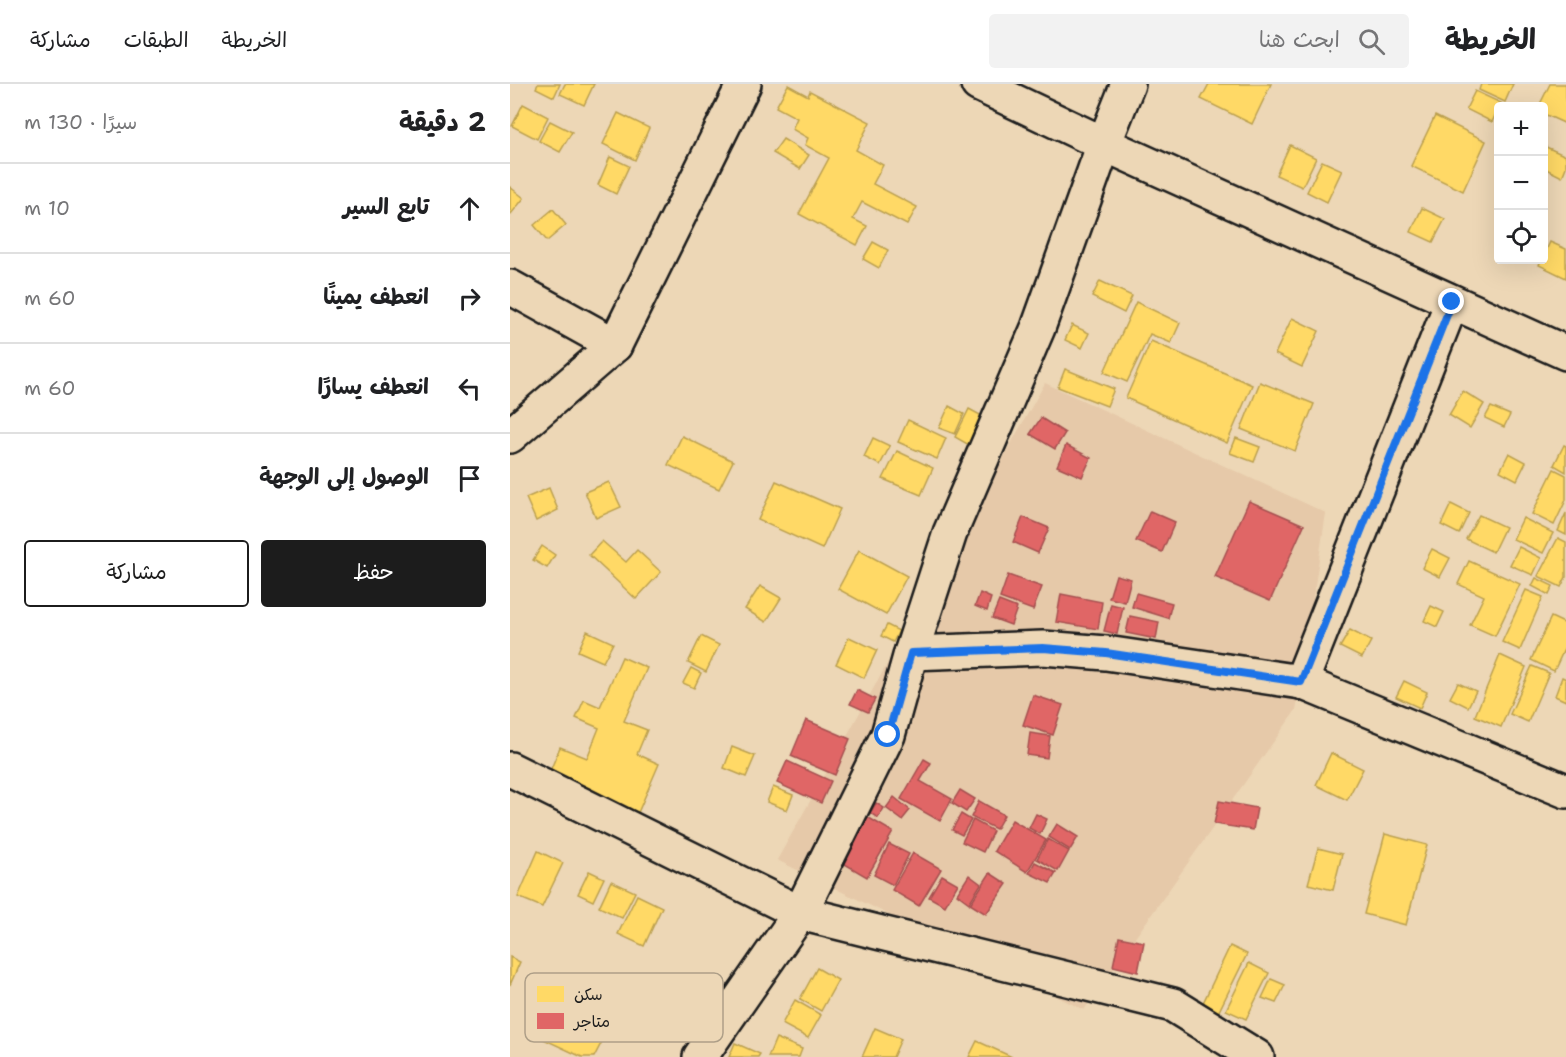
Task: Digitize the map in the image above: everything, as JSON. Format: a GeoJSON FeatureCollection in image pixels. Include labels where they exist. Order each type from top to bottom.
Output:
{"type":"FeatureCollection","features":[{"type":"Feature","properties":{"kind":"street"},"geometry":{"type":"LineString","coordinates":[[510,436],[615,345],[744,84]]}},
{"type":"Feature","properties":{"kind":"street"},"geometry":{"type":"LineString","coordinates":[[978,84],[1104,144],[1566,353]]}},
{"type":"Feature","properties":{"kind":"street"},"geometry":{"type":"LineString","coordinates":[[723,1024],[800,913],[888,735],[911,653],[950,534],[1038,328],[1128,84]]}},
{"type":"Feature","properties":{"kind":"street"},"geometry":{"type":"LineString","coordinates":[[510,287],[615,345]]}},
{"type":"Feature","properties":{"kind":"street"},"geometry":{"type":"LineString","coordinates":[[1301,682],[1452,302]]}},
{"type":"Feature","properties":{"kind":"street"},"geometry":{"type":"LineString","coordinates":[[911,653],[1043,648],[1106,653],[1301,682],[1566,791]]}},
{"type":"Feature","properties":{"kind":"street"},"geometry":{"type":"LineString","coordinates":[[510,769],[800,913],[1173,1005],[1257,1057]]}},
{"type":"Feature","properties":{"kind":"street"},"geometry":{"type":"LineString","coordinates":[[700,1057],[710,1042]]}},
{"type":"Feature","properties":{"kind":"shaded area"},"geometry":{"type":"Polygon","coordinates":[[[1045,383],[1326,513],[1296,710],[1084,1010],[777,860],[1045,383]]]}},
{"type":"Feature","properties":{"kind":"building: سكن"},"geometry":{"type":"Polygon","coordinates":[[[538,84],[560,84],[554,97],[536,88],[538,84]]]}},
{"type":"Feature","properties":{"kind":"building: سكن"},"geometry":{"type":"Polygon","coordinates":[[[565,84],[594,84],[584,105],[560,94],[565,84]]]}},
{"type":"Feature","properties":{"kind":"building: سكن"},"geometry":{"type":"Polygon","coordinates":[[[1209,84],[1271,84],[1252,124],[1201,99],[1209,84]]]}},
{"type":"Feature","properties":{"kind":"building: سكن"},"geometry":{"type":"Polygon","coordinates":[[[1481,84],[1513,84],[1505,102],[1479,90],[1481,84]]]}},
{"type":"Feature","properties":{"kind":"building: سكن"},"geometry":{"type":"Polygon","coordinates":[[[1550,84],[1566,84],[1566,124],[1548,116],[1548,102],[1541,102],[1550,84]]]}},
{"type":"Feature","properties":{"kind":"building: سكن"},"geometry":{"type":"Polygon","coordinates":[[[788,85],[808,96],[810,91],[870,122],[856,150],[883,165],[873,184],[917,207],[907,225],[862,202],[853,219],[867,226],[857,245],[799,214],[829,158],[805,145],[808,138],[792,129],[797,118],[776,107],[788,85]]]}},
{"type":"Feature","properties":{"kind":"building: سكن"},"geometry":{"type":"Polygon","coordinates":[[[1475,91],[1499,102],[1494,102],[1492,122],[1466,109],[1475,91]]]}},
{"type":"Feature","properties":{"kind":"building: سكن"},"geometry":{"type":"Polygon","coordinates":[[[523,104],[548,117],[537,139],[512,126],[523,104]]]}},
{"type":"Feature","properties":{"kind":"building: سكن"},"geometry":{"type":"Polygon","coordinates":[[[618,113],[649,128],[635,160],[603,144],[618,113]]]}},
{"type":"Feature","properties":{"kind":"building: سكن"},"geometry":{"type":"Polygon","coordinates":[[[1435,116],[1486,141],[1463,191],[1411,166],[1435,116]]]}},
{"type":"Feature","properties":{"kind":"building: سكن"},"geometry":{"type":"Polygon","coordinates":[[[550,121],[572,132],[560,152],[539,141],[550,121]]]}},
{"type":"Feature","properties":{"kind":"building: سكن"},"geometry":{"type":"Polygon","coordinates":[[[783,139],[809,155],[800,169],[773,153],[783,139]]]}},
{"type":"Feature","properties":{"kind":"building: سكن"},"geometry":{"type":"Polygon","coordinates":[[[1290,145],[1316,158],[1302,187],[1276,175],[1290,145]]]}},
{"type":"Feature","properties":{"kind":"building: سكن"},"geometry":{"type":"Polygon","coordinates":[[[1548,148],[1566,156],[1566,167],[1562,177],[1548,170],[1548,148]]]}},
{"type":"Feature","properties":{"kind":"building: سكن"},"geometry":{"type":"Polygon","coordinates":[[[610,157],[629,166],[616,194],[598,185],[610,157]]]}},
{"type":"Feature","properties":{"kind":"building: سكن"},"geometry":{"type":"Polygon","coordinates":[[[1322,161],[1342,170],[1327,202],[1307,192],[1322,161]]]}},
{"type":"Feature","properties":{"kind":"building: سكن"},"geometry":{"type":"Polygon","coordinates":[[[510,187],[524,198],[511,214],[510,213],[510,187]]]}},
{"type":"Feature","properties":{"kind":"building: سكن"},"geometry":{"type":"Polygon","coordinates":[[[1422,208],[1445,219],[1433,242],[1411,232],[1422,208]]]}},
{"type":"Feature","properties":{"kind":"building: سكن"},"geometry":{"type":"Polygon","coordinates":[[[553,209],[566,225],[547,241],[534,225],[553,209]]]}},
{"type":"Feature","properties":{"kind":"building: سكن"},"geometry":{"type":"Polygon","coordinates":[[[873,242],[888,250],[879,268],[863,259],[873,242]]]}},
{"type":"Feature","properties":{"kind":"building: سكن"},"geometry":{"type":"Polygon","coordinates":[[[1550,242],[1566,249],[1566,278],[1539,265],[1548,264],[1550,242]]]}},
{"type":"Feature","properties":{"kind":"building: سكن"},"geometry":{"type":"Polygon","coordinates":[[[1100,281],[1132,296],[1124,313],[1092,297],[1100,281]]]}},
{"type":"Feature","properties":{"kind":"building: سكن"},"geometry":{"type":"Polygon","coordinates":[[[1136,302],[1180,323],[1171,343],[1150,334],[1127,382],[1104,372],[1136,302]]]}},
{"type":"Feature","properties":{"kind":"building: سكن"},"geometry":{"type":"Polygon","coordinates":[[[1292,318],[1319,331],[1302,367],[1275,354],[1292,318]]]}},
{"type":"Feature","properties":{"kind":"building: سكن"},"geometry":{"type":"Polygon","coordinates":[[[1072,325],[1089,333],[1082,348],[1065,340],[1072,325]]]}},
{"type":"Feature","properties":{"kind":"building: سكن"},"geometry":{"type":"Polygon","coordinates":[[[1151,341],[1252,385],[1227,443],[1126,398],[1151,341]]]}},
{"type":"Feature","properties":{"kind":"building: سكن"},"geometry":{"type":"Polygon","coordinates":[[[1065,369],[1114,389],[1107,406],[1058,387],[1065,369]]]}},
{"type":"Feature","properties":{"kind":"building: سكن"},"geometry":{"type":"Polygon","coordinates":[[[1260,382],[1314,404],[1295,451],[1241,429],[1260,382]]]}},
{"type":"Feature","properties":{"kind":"building: سكن"},"geometry":{"type":"Polygon","coordinates":[[[1463,391],[1484,404],[1470,428],[1449,415],[1463,391]]]}},
{"type":"Feature","properties":{"kind":"building: سكن"},"geometry":{"type":"Polygon","coordinates":[[[949,406],[964,414],[955,434],[939,428],[949,406]]]}},
{"type":"Feature","properties":{"kind":"building: سكن"},"geometry":{"type":"Polygon","coordinates":[[[1491,407],[1510,415],[1504,427],[1485,418],[1491,407]]]}},
{"type":"Feature","properties":{"kind":"building: سكن"},"geometry":{"type":"Polygon","coordinates":[[[969,409],[984,417],[969,445],[955,437],[969,409]]]}},
{"type":"Feature","properties":{"kind":"building: سكن"},"geometry":{"type":"Polygon","coordinates":[[[908,420],[946,438],[937,459],[898,442],[908,420]]]}},
{"type":"Feature","properties":{"kind":"building: سكن"},"geometry":{"type":"Polygon","coordinates":[[[682,436],[733,461],[719,489],[668,465],[682,436]]]}},
{"type":"Feature","properties":{"kind":"building: سكن"},"geometry":{"type":"Polygon","coordinates":[[[873,438],[890,446],[880,465],[864,457],[873,438]]]}},
{"type":"Feature","properties":{"kind":"building: سكن"},"geometry":{"type":"Polygon","coordinates":[[[1236,438],[1260,447],[1254,462],[1230,453],[1236,438]]]}},
{"type":"Feature","properties":{"kind":"building: سكن"},"geometry":{"type":"Polygon","coordinates":[[[1564,445],[1566,446],[1566,472],[1554,465],[1564,445]]]}},
{"type":"Feature","properties":{"kind":"building: سكن"},"geometry":{"type":"Polygon","coordinates":[[[897,451],[933,468],[921,495],[883,479],[897,451]]]}},
{"type":"Feature","properties":{"kind":"building: سكن"},"geometry":{"type":"Polygon","coordinates":[[[1509,453],[1526,462],[1517,480],[1500,471],[1509,453]]]}},
{"type":"Feature","properties":{"kind":"building: سكن"},"geometry":{"type":"Polygon","coordinates":[[[1554,469],[1566,475],[1566,500],[1554,525],[1532,514],[1554,469]]]}},
{"type":"Feature","properties":{"kind":"building: سكن"},"geometry":{"type":"Polygon","coordinates":[[[776,481],[840,509],[822,549],[758,520],[776,481]]]}},
{"type":"Feature","properties":{"kind":"building: سكن"},"geometry":{"type":"Polygon","coordinates":[[[609,482],[621,507],[596,518],[585,492],[609,482]]]}},
{"type":"Feature","properties":{"kind":"building: سكن"},"geometry":{"type":"Polygon","coordinates":[[[549,488],[558,510],[536,521],[526,498],[549,488]]]}},
{"type":"Feature","properties":{"kind":"building: سكن"},"geometry":{"type":"Polygon","coordinates":[[[1451,504],[1469,513],[1459,534],[1441,525],[1451,504]]]}},
{"type":"Feature","properties":{"kind":"building: سكن"},"geometry":{"type":"Polygon","coordinates":[[[1566,513],[1566,535],[1558,531],[1566,513]]]}},
{"type":"Feature","properties":{"kind":"building: سكن"},"geometry":{"type":"Polygon","coordinates":[[[1479,515],[1505,527],[1493,552],[1466,539],[1479,515]]]}},
{"type":"Feature","properties":{"kind":"building: سكن"},"geometry":{"type":"Polygon","coordinates":[[[1523,518],[1553,533],[1543,553],[1513,539],[1523,518]]]}},
{"type":"Feature","properties":{"kind":"building: سكن"},"geometry":{"type":"Polygon","coordinates":[[[1558,538],[1566,542],[1566,577],[1561,587],[1538,576],[1558,538]]]}},
{"type":"Feature","properties":{"kind":"building: سكن"},"geometry":{"type":"Polygon","coordinates":[[[602,541],[626,562],[637,550],[661,572],[636,599],[589,555],[602,541]]]}},
{"type":"Feature","properties":{"kind":"building: سكن"},"geometry":{"type":"Polygon","coordinates":[[[542,546],[555,555],[547,568],[533,560],[542,546]]]}},
{"type":"Feature","properties":{"kind":"building: سكن"},"geometry":{"type":"Polygon","coordinates":[[[1519,547],[1541,558],[1533,575],[1510,565],[1519,547]]]}},
{"type":"Feature","properties":{"kind":"building: سكن"},"geometry":{"type":"Polygon","coordinates":[[[1432,549],[1450,558],[1440,577],[1422,568],[1432,549]]]}},
{"type":"Feature","properties":{"kind":"building: سكن"},"geometry":{"type":"Polygon","coordinates":[[[859,550],[907,576],[886,615],[838,589],[859,550]]]}},
{"type":"Feature","properties":{"kind":"building: سكن"},"geometry":{"type":"Polygon","coordinates":[[[1469,561],[1520,584],[1495,636],[1470,625],[1484,596],[1458,584],[1469,561]]]}},
{"type":"Feature","properties":{"kind":"building: سكن"},"geometry":{"type":"Polygon","coordinates":[[[1536,578],[1553,586],[1549,595],[1532,586],[1536,578]]]}},
{"type":"Feature","properties":{"kind":"building: سكن"},"geometry":{"type":"Polygon","coordinates":[[[760,586],[781,598],[766,622],[745,609],[760,586]]]}},
{"type":"Feature","properties":{"kind":"building: سكن"},"geometry":{"type":"Polygon","coordinates":[[[1526,590],[1543,597],[1520,650],[1502,642],[1526,590]]]}},
{"type":"Feature","properties":{"kind":"building: سكن"},"geometry":{"type":"Polygon","coordinates":[[[1431,606],[1444,612],[1437,627],[1424,621],[1431,606]]]}},
{"type":"Feature","properties":{"kind":"building: سكن"},"geometry":{"type":"Polygon","coordinates":[[[1551,617],[1566,624],[1566,645],[1554,671],[1531,660],[1551,617]]]}},
{"type":"Feature","properties":{"kind":"building: سكن"},"geometry":{"type":"Polygon","coordinates":[[[887,625],[899,631],[893,642],[881,636],[887,625]]]}},
{"type":"Feature","properties":{"kind":"building: سكن"},"geometry":{"type":"Polygon","coordinates":[[[1350,630],[1371,641],[1362,658],[1340,647],[1350,630]]]}},
{"type":"Feature","properties":{"kind":"building: سكن"},"geometry":{"type":"Polygon","coordinates":[[[587,631],[613,643],[603,662],[578,651],[587,631]]]}},
{"type":"Feature","properties":{"kind":"building: سكن"},"geometry":{"type":"Polygon","coordinates":[[[701,636],[719,645],[706,672],[688,663],[701,636]]]}},
{"type":"Feature","properties":{"kind":"building: سكن"},"geometry":{"type":"Polygon","coordinates":[[[849,637],[877,650],[864,678],[836,664],[849,637]]]}},
{"type":"Feature","properties":{"kind":"building: سكن"},"geometry":{"type":"Polygon","coordinates":[[[1500,655],[1526,667],[1501,727],[1475,716],[1500,655]]]}},
{"type":"Feature","properties":{"kind":"building: سكن"},"geometry":{"type":"Polygon","coordinates":[[[622,657],[647,668],[624,721],[647,730],[637,754],[659,764],[637,815],[548,776],[560,747],[587,758],[599,728],[576,718],[584,700],[600,707],[622,657]]]}},
{"type":"Feature","properties":{"kind":"building: سكن"},"geometry":{"type":"Polygon","coordinates":[[[1532,666],[1549,673],[1528,722],[1510,714],[1532,666]]]}},
{"type":"Feature","properties":{"kind":"building: سكن"},"geometry":{"type":"Polygon","coordinates":[[[691,668],[701,673],[694,688],[683,683],[691,668]]]}},
{"type":"Feature","properties":{"kind":"building: سكن"},"geometry":{"type":"Polygon","coordinates":[[[1562,677],[1566,679],[1566,701],[1555,696],[1562,677]]]}},
{"type":"Feature","properties":{"kind":"building: سكن"},"geometry":{"type":"Polygon","coordinates":[[[1404,681],[1427,692],[1420,708],[1396,697],[1404,681]]]}},
{"type":"Feature","properties":{"kind":"building: سكن"},"geometry":{"type":"Polygon","coordinates":[[[1458,683],[1476,691],[1468,707],[1450,698],[1458,683]]]}},
{"type":"Feature","properties":{"kind":"building: سكن"},"geometry":{"type":"Polygon","coordinates":[[[732,747],[755,756],[746,777],[724,768],[732,747]]]}},
{"type":"Feature","properties":{"kind":"building: سكن"},"geometry":{"type":"Polygon","coordinates":[[[1331,753],[1363,769],[1347,800],[1316,785],[1331,753]]]}},
{"type":"Feature","properties":{"kind":"building: سكن"},"geometry":{"type":"Polygon","coordinates":[[[773,787],[793,795],[787,810],[767,802],[773,787]]]}},
{"type":"Feature","properties":{"kind":"building: سكن"},"geometry":{"type":"Polygon","coordinates":[[[1385,834],[1427,845],[1406,925],[1364,914],[1385,834]]]}},
{"type":"Feature","properties":{"kind":"building: سكن"},"geometry":{"type":"Polygon","coordinates":[[[1318,848],[1342,854],[1333,890],[1308,884],[1318,848]]]}},
{"type":"Feature","properties":{"kind":"building: سكن"},"geometry":{"type":"Polygon","coordinates":[[[538,851],[563,863],[542,907],[518,897],[538,851]]]}},
{"type":"Feature","properties":{"kind":"building: سكن"},"geometry":{"type":"Polygon","coordinates":[[[589,871],[604,878],[593,901],[578,894],[589,871]]]}},
{"type":"Feature","properties":{"kind":"building: سكن"},"geometry":{"type":"Polygon","coordinates":[[[611,881],[635,892],[622,918],[599,907],[611,881]]]}},
{"type":"Feature","properties":{"kind":"building: سكن"},"geometry":{"type":"Polygon","coordinates":[[[637,895],[662,907],[644,946],[618,934],[637,895]]]}},
{"type":"Feature","properties":{"kind":"building: سكن"},"geometry":{"type":"Polygon","coordinates":[[[1230,946],[1247,954],[1218,1013],[1202,1005],[1230,946]]]}},
{"type":"Feature","properties":{"kind":"building: سكن"},"geometry":{"type":"Polygon","coordinates":[[[510,957],[520,962],[510,985],[510,957]]]}},
{"type":"Feature","properties":{"kind":"building: سكن"},"geometry":{"type":"Polygon","coordinates":[[[1249,963],[1269,973],[1246,1019],[1226,1010],[1249,963]]]}},
{"type":"Feature","properties":{"kind":"building: سكن"},"geometry":{"type":"Polygon","coordinates":[[[817,968],[838,980],[821,1011],[800,999],[817,968]]]}},
{"type":"Feature","properties":{"kind":"building: سكن"},"geometry":{"type":"Polygon","coordinates":[[[1271,979],[1285,985],[1276,1003],[1262,998],[1271,979]]]}},
{"type":"Feature","properties":{"kind":"building: سكن"},"geometry":{"type":"Polygon","coordinates":[[[795,1000],[821,1015],[808,1038],[782,1024],[795,1000]]]}},
{"type":"Feature","properties":{"kind":"building: سكن"},"geometry":{"type":"Polygon","coordinates":[[[875,1028],[901,1039],[893,1057],[862,1057],[875,1028]]]}},
{"type":"Feature","properties":{"kind":"building: سكن"},"geometry":{"type":"Polygon","coordinates":[[[776,1038],[802,1049],[799,1057],[768,1057],[776,1038]]]}},
{"type":"Feature","properties":{"kind":"building: سكن"},"geometry":{"type":"Polygon","coordinates":[[[977,1041],[1012,1057],[969,1057],[977,1041]]]}},
{"type":"Feature","properties":{"kind":"building: سكن"},"geometry":{"type":"Polygon","coordinates":[[[550,1042],[602,1042],[594,1057],[582,1057],[550,1042]]]}},
{"type":"Feature","properties":{"kind":"building: سكن"},"geometry":{"type":"Polygon","coordinates":[[[735,1043],[760,1054],[758,1057],[729,1057],[735,1043]]]}},
{"type":"Feature","properties":{"kind":"building: متاجر"},"geometry":{"type":"Polygon","coordinates":[[[1041,418],[1065,433],[1055,449],[1030,434],[1041,418]]]}},
{"type":"Feature","properties":{"kind":"building: متاجر"},"geometry":{"type":"Polygon","coordinates":[[[1066,445],[1091,458],[1082,477],[1057,466],[1066,445]]]}},
{"type":"Feature","properties":{"kind":"building: متاجر"},"geometry":{"type":"Polygon","coordinates":[[[1249,501],[1304,525],[1270,601],[1215,577],[1249,501]]]}},
{"type":"Feature","properties":{"kind":"building: متاجر"},"geometry":{"type":"Polygon","coordinates":[[[1150,511],[1175,522],[1162,552],[1136,541],[1150,511]]]}},
{"type":"Feature","properties":{"kind":"building: متاجر"},"geometry":{"type":"Polygon","coordinates":[[[1023,517],[1049,528],[1038,553],[1013,542],[1023,517]]]}},
{"type":"Feature","properties":{"kind":"building: متاجر"},"geometry":{"type":"Polygon","coordinates":[[[1008,575],[1042,587],[1033,610],[1000,598],[1008,575]]]}},
{"type":"Feature","properties":{"kind":"building: متاجر"},"geometry":{"type":"Polygon","coordinates":[[[1116,575],[1131,579],[1125,602],[1109,598],[1116,575]]]}},
{"type":"Feature","properties":{"kind":"building: متاجر"},"geometry":{"type":"Polygon","coordinates":[[[980,593],[991,598],[987,611],[975,606],[980,593]]]}},
{"type":"Feature","properties":{"kind":"building: متاجر"},"geometry":{"type":"Polygon","coordinates":[[[1136,593],[1172,603],[1168,618],[1132,607],[1136,593]]]}},
{"type":"Feature","properties":{"kind":"building: متاجر"},"geometry":{"type":"Polygon","coordinates":[[[1061,594],[1102,602],[1098,629],[1056,622],[1061,594]]]}},
{"type":"Feature","properties":{"kind":"building: متاجر"},"geometry":{"type":"Polygon","coordinates":[[[999,601],[1017,608],[1011,625],[992,618],[999,601]]]}},
{"type":"Feature","properties":{"kind":"building: متاجر"},"geometry":{"type":"Polygon","coordinates":[[[1111,604],[1123,607],[1117,634],[1104,631],[1111,604]]]}},
{"type":"Feature","properties":{"kind":"building: متاجر"},"geometry":{"type":"Polygon","coordinates":[[[1130,616],[1159,622],[1156,639],[1126,633],[1130,616]]]}},
{"type":"Feature","properties":{"kind":"building: متاجر"},"geometry":{"type":"Polygon","coordinates":[[[857,690],[875,699],[868,712],[850,704],[857,690]]]}},
{"type":"Feature","properties":{"kind":"building: متاجر"},"geometry":{"type":"Polygon","coordinates":[[[1033,695],[1063,705],[1053,735],[1023,725],[1033,695]]]}},
{"type":"Feature","properties":{"kind":"building: متاجر"},"geometry":{"type":"Polygon","coordinates":[[[806,720],[850,739],[835,775],[791,756],[806,720]]]}},
{"type":"Feature","properties":{"kind":"building: متاجر"},"geometry":{"type":"Polygon","coordinates":[[[1030,733],[1050,736],[1047,758],[1027,755],[1030,733]]]}},
{"type":"Feature","properties":{"kind":"building: متاجر"},"geometry":{"type":"Polygon","coordinates":[[[924,759],[931,763],[920,781],[952,799],[940,821],[901,799],[924,759]]]}},
{"type":"Feature","properties":{"kind":"building: متاجر"},"geometry":{"type":"Polygon","coordinates":[[[787,761],[831,781],[821,803],[777,783],[787,761]]]}},
{"type":"Feature","properties":{"kind":"building: متاجر"},"geometry":{"type":"Polygon","coordinates":[[[960,790],[975,799],[966,812],[952,803],[960,790]]]}},
{"type":"Feature","properties":{"kind":"building: متاجر"},"geometry":{"type":"Polygon","coordinates":[[[894,797],[910,810],[902,820],[886,808],[894,797]]]}},
{"type":"Feature","properties":{"kind":"building: متاجر"},"geometry":{"type":"Polygon","coordinates":[[[979,801],[1004,815],[996,829],[971,817],[979,801]]]}},
{"type":"Feature","properties":{"kind":"building: متاجر"},"geometry":{"type":"Polygon","coordinates":[[[1219,801],[1257,808],[1253,830],[1214,824],[1219,801]]]}},
{"type":"Feature","properties":{"kind":"building: متاجر"},"geometry":{"type":"Polygon","coordinates":[[[876,803],[884,808],[878,818],[870,813],[876,803]]]}},
{"type":"Feature","properties":{"kind":"building: متاجر"},"geometry":{"type":"Polygon","coordinates":[[[961,814],[971,820],[962,835],[952,830],[961,814]]]}},
{"type":"Feature","properties":{"kind":"building: متاجر"},"geometry":{"type":"Polygon","coordinates":[[[1036,814],[1047,819],[1040,834],[1029,828],[1036,814]]]}},
{"type":"Feature","properties":{"kind":"building: متاجر"},"geometry":{"type":"Polygon","coordinates":[[[864,815],[893,832],[867,877],[838,860],[864,815]]]}},
{"type":"Feature","properties":{"kind":"building: متاجر"},"geometry":{"type":"Polygon","coordinates":[[[973,820],[993,831],[983,852],[962,842],[973,820]]]}},
{"type":"Feature","properties":{"kind":"building: متاجر"},"geometry":{"type":"Polygon","coordinates":[[[1012,820],[1046,840],[1027,872],[994,851],[1012,820]]]}},
{"type":"Feature","properties":{"kind":"building: متاجر"},"geometry":{"type":"Polygon","coordinates":[[[1057,824],[1078,837],[1070,850],[1049,837],[1057,824]]]}},
{"type":"Feature","properties":{"kind":"building: متاجر"},"geometry":{"type":"Polygon","coordinates":[[[1048,839],[1069,851],[1058,871],[1037,859],[1048,839]]]}},
{"type":"Feature","properties":{"kind":"building: متاجر"},"geometry":{"type":"Polygon","coordinates":[[[889,844],[909,854],[893,885],[874,875],[889,844]]]}},
{"type":"Feature","properties":{"kind":"building: متاجر"},"geometry":{"type":"Polygon","coordinates":[[[913,853],[941,869],[919,906],[892,890],[913,853]]]}},
{"type":"Feature","properties":{"kind":"building: متاجر"},"geometry":{"type":"Polygon","coordinates":[[[1035,862],[1056,873],[1050,883],[1029,873],[1035,862]]]}},
{"type":"Feature","properties":{"kind":"building: متاجر"},"geometry":{"type":"Polygon","coordinates":[[[990,873],[1007,884],[986,914],[970,904],[990,873]]]}},
{"type":"Feature","properties":{"kind":"building: متاجر"},"geometry":{"type":"Polygon","coordinates":[[[942,875],[958,884],[945,906],[929,897],[942,875]]]}},
{"type":"Feature","properties":{"kind":"building: متاجر"},"geometry":{"type":"Polygon","coordinates":[[[969,875],[981,884],[969,903],[957,894],[969,875]]]}},
{"type":"Feature","properties":{"kind":"building: متاجر"},"geometry":{"type":"Polygon","coordinates":[[[1119,937],[1144,942],[1138,972],[1113,966],[1119,937]]]}},
{"type":"Feature","properties":{"kind":"route"},"geometry":{"type":"LineString","coordinates":[[888,735],[911,653],[1043,648],[1106,653],[1301,682],[1452,302]]}}]}
